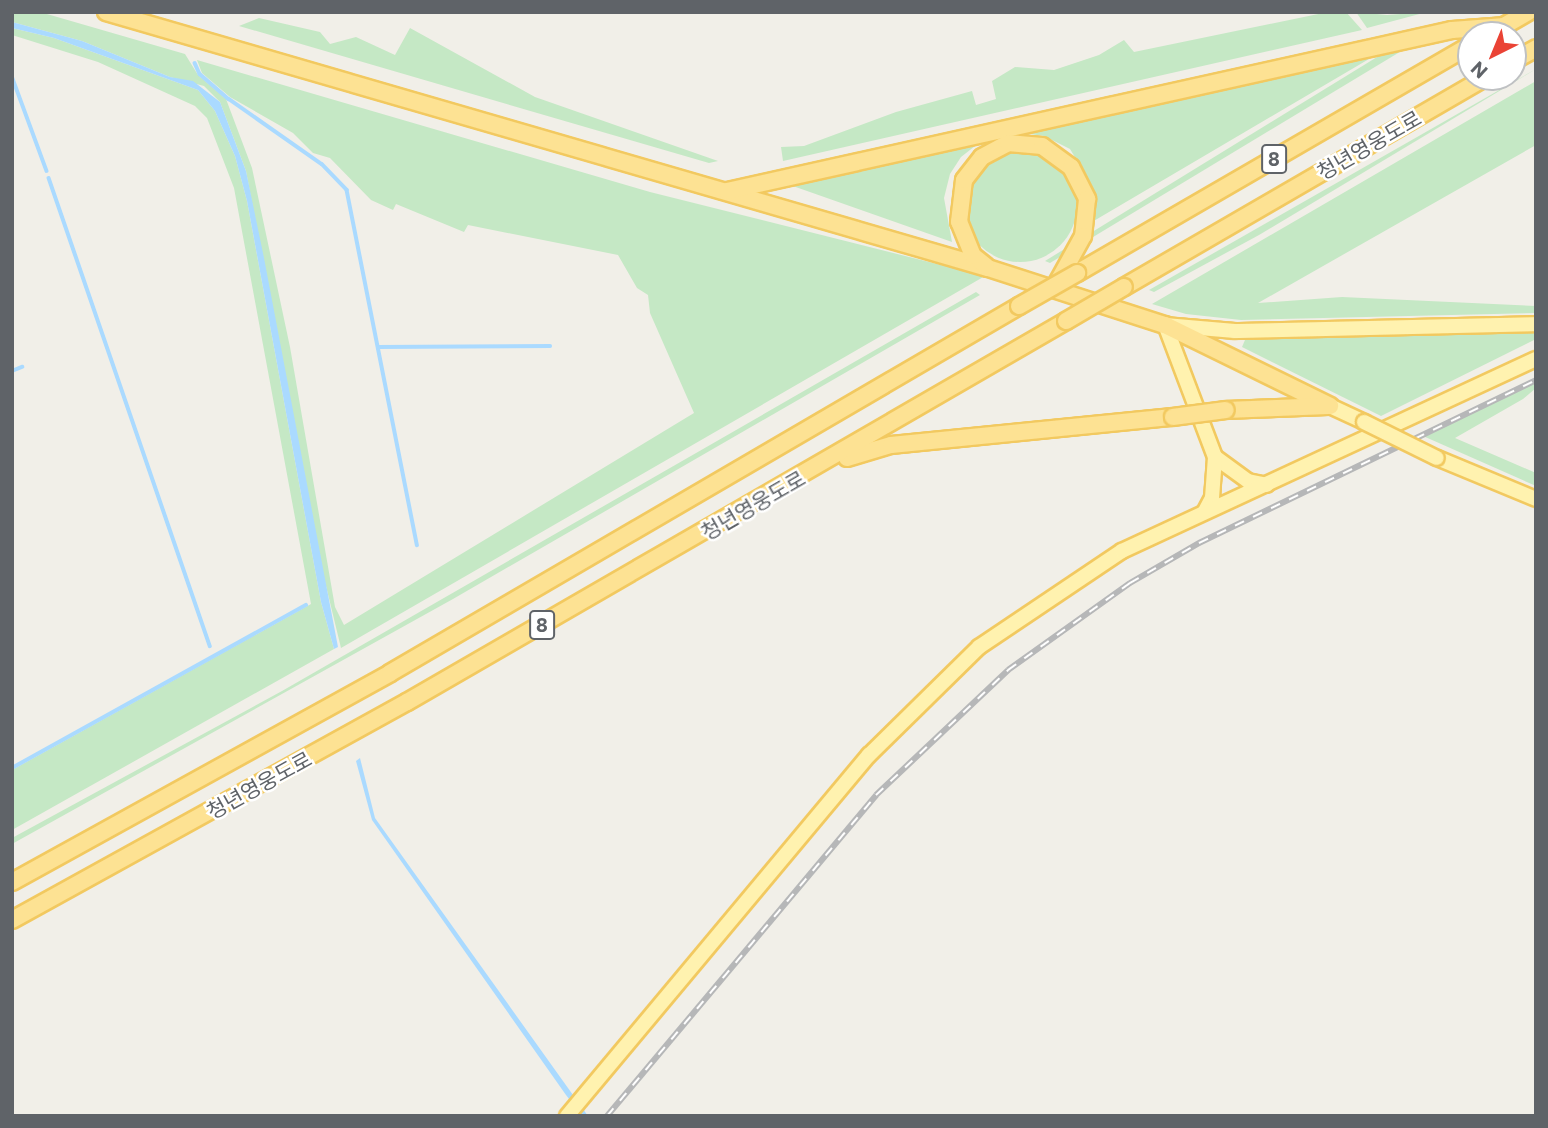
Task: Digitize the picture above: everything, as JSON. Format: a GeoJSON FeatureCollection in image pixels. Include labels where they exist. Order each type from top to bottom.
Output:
{"type":"FeatureCollection","features":[{"type":"Feature","properties":{"kind":"highway"},"geometry":{"type":"LineString","coordinates":[[106,12],[988,268],[1165,324],[1330,406]]}},
{"type":"Feature","properties":{"kind":"highway"},"geometry":{"type":"LineString","coordinates":[[725,191],[1457,30]]}},
{"type":"Feature","properties":{"kind":"highway","name":"청년영웅도로"},"geometry":{"type":"LineString","coordinates":[[12,882],[402,666],[1056,285],[1071,271],[1457,53]]}},
{"type":"Feature","properties":{"kind":"highway","name":"청년영웅도로"},"geometry":{"type":"LineString","coordinates":[[12,920],[271,779],[825,464],[1066,320],[1462,91]]}},
{"type":"Feature","properties":{"kind":"highway"},"geometry":{"type":"LineString","coordinates":[[988,268],[964,241],[959,194],[972,166],[982,157],[1008,143],[1023,142],[1058,155],[1081,181],[1087,199],[1083,236],[1071,271]]}},
{"type":"Feature","properties":{"kind":"highway"},"geometry":{"type":"LineString","coordinates":[[825,464],[891,445],[1226,410],[1330,406]]}},
{"type":"Feature","properties":{"kind":"main road"},"geometry":{"type":"LineString","coordinates":[[1205,511],[1212,499],[1215,457],[1165,324],[1235,331],[1536,324]]}},
{"type":"Feature","properties":{"kind":"main road"},"geometry":{"type":"LineString","coordinates":[[573,1109],[844,784],[933,687],[979,647],[1076,579],[1205,511],[1268,485],[1536,359]]}},
{"type":"Feature","properties":{"kind":"main road"},"geometry":{"type":"LineString","coordinates":[[1330,406],[1437,458],[1536,499]]}},
{"type":"Feature","properties":{"kind":"main road"},"geometry":{"type":"LineString","coordinates":[[1215,457],[1248,481],[1268,485]]}},
{"type":"Feature","properties":{"kind":"green space"},"geometry":{"type":"Polygon","coordinates":[[[12,12],[40,12],[185,54],[198,75],[226,99],[252,168],[290,347],[335,607],[344,625],[694,413],[650,313],[648,295],[637,288],[618,255],[468,225],[464,232],[396,204],[393,210],[371,200],[330,158],[313,153],[293,133],[230,97],[202,73],[197,60],[650,192],[985,276],[341,648],[319,557],[246,171],[220,102],[204,86],[170,77],[82,41],[12,22],[12,12]]]}},
{"type":"Feature","properties":{"kind":"green space"},"geometry":{"type":"Polygon","coordinates":[[[1328,12],[1346,12],[1362,30],[783,161],[781,147],[804,146],[896,112],[972,91],[976,105],[996,99],[992,81],[1015,67],[1054,70],[1099,55],[1124,40],[1134,52],[1328,12]]]}},
{"type":"Feature","properties":{"kind":"green space"},"geometry":{"type":"Polygon","coordinates":[[[1356,12],[1387,15],[1427,12],[1367,28],[1356,12]]]}},
{"type":"Feature","properties":{"kind":"green space"},"geometry":{"type":"Polygon","coordinates":[[[259,18],[320,32],[330,44],[356,37],[395,55],[410,28],[535,97],[718,161],[709,163],[239,26],[259,18]]]}},
{"type":"Feature","properties":{"kind":"green space"},"geometry":{"type":"Polygon","coordinates":[[[12,28],[54,38],[198,90],[215,111],[235,156],[247,201],[321,602],[334,649],[12,830],[12,770],[311,604],[234,188],[207,118],[195,106],[98,62],[12,35],[12,28]]]}},
{"type":"Feature","properties":{"kind":"green space"},"geometry":{"type":"Polygon","coordinates":[[[1408,38],[1418,41],[1050,263],[1045,261],[1408,38]]]}},
{"type":"Feature","properties":{"kind":"green space"},"geometry":{"type":"Polygon","coordinates":[[[1386,49],[1092,222],[1087,177],[1070,149],[1044,136],[1016,132],[1386,49]]]}},
{"type":"Feature","properties":{"kind":"green space"},"geometry":{"type":"Polygon","coordinates":[[[1536,81],[1536,145],[1258,303],[1342,297],[1536,306],[1536,313],[1241,320],[1186,314],[1152,304],[1519,91],[1527,91],[1527,86],[1536,81]]]}},
{"type":"Feature","properties":{"kind":"green space"},"geometry":{"type":"Polygon","coordinates":[[[1499,91],[1259,235],[1154,292],[1149,290],[1499,91]]]}},
{"type":"Feature","properties":{"kind":"green space"},"geometry":{"type":"Polygon","coordinates":[[[984,139],[961,157],[950,174],[944,198],[952,242],[790,185],[984,139]]]}},
{"type":"Feature","properties":{"kind":"green space"},"geometry":{"type":"Polygon","coordinates":[[[1020,148],[1042,152],[1060,165],[1073,183],[1077,205],[1073,227],[1060,245],[1042,258],[1020,262],[998,258],[980,245],[967,227],[963,205],[967,183],[980,165],[998,152],[1020,148]]]}},
{"type":"Feature","properties":{"kind":"green space"},"geometry":{"type":"Polygon","coordinates":[[[976,292],[980,295],[453,599],[12,844],[12,838],[282,691],[976,292]]]}},
{"type":"Feature","properties":{"kind":"green space"},"geometry":{"type":"Polygon","coordinates":[[[1536,327],[1536,339],[1381,416],[1242,347],[1245,340],[1256,336],[1536,327]]]}},
{"type":"Feature","properties":{"kind":"green space"},"geometry":{"type":"Polygon","coordinates":[[[1536,381],[1536,388],[1523,399],[1455,438],[1536,473],[1536,486],[1423,436],[1536,381]]]}},
{"type":"Feature","properties":{"kind":"water"},"geometry":{"type":"Polygon","coordinates":[[[12,22],[82,41],[170,77],[193,81],[220,102],[246,171],[338,647],[334,649],[321,602],[247,201],[235,156],[215,111],[198,90],[54,38],[12,28],[12,22]]]}},
{"type":"Feature","properties":{"kind":"water"},"geometry":{"type":"Polygon","coordinates":[[[360,758],[375,818],[588,1116],[582,1116],[566,1095],[372,820],[356,761],[360,758]]]}},
{"type":"Feature","properties":{"kind":"waterway"},"geometry":{"type":"LineString","coordinates":[[195,63],[200,74],[229,99],[322,164],[347,190],[417,545]]}},
{"type":"Feature","properties":{"kind":"waterway"},"geometry":{"type":"LineString","coordinates":[[12,76],[47,171]]}},
{"type":"Feature","properties":{"kind":"waterway"},"geometry":{"type":"LineString","coordinates":[[49,178],[210,646]]}},
{"type":"Feature","properties":{"kind":"waterway"},"geometry":{"type":"LineString","coordinates":[[378,347],[550,346]]}},
{"type":"Feature","properties":{"kind":"waterway"},"geometry":{"type":"LineString","coordinates":[[12,371],[22,367]]}},
{"type":"Feature","properties":{"kind":"waterway"},"geometry":{"type":"LineString","coordinates":[[12,768],[306,605]]}},
{"type":"Feature","properties":{"kind":"railway"},"geometry":{"type":"LineString","coordinates":[[607,1116],[876,795],[1008,670],[1130,583],[1199,543],[1536,380]]}}]}
